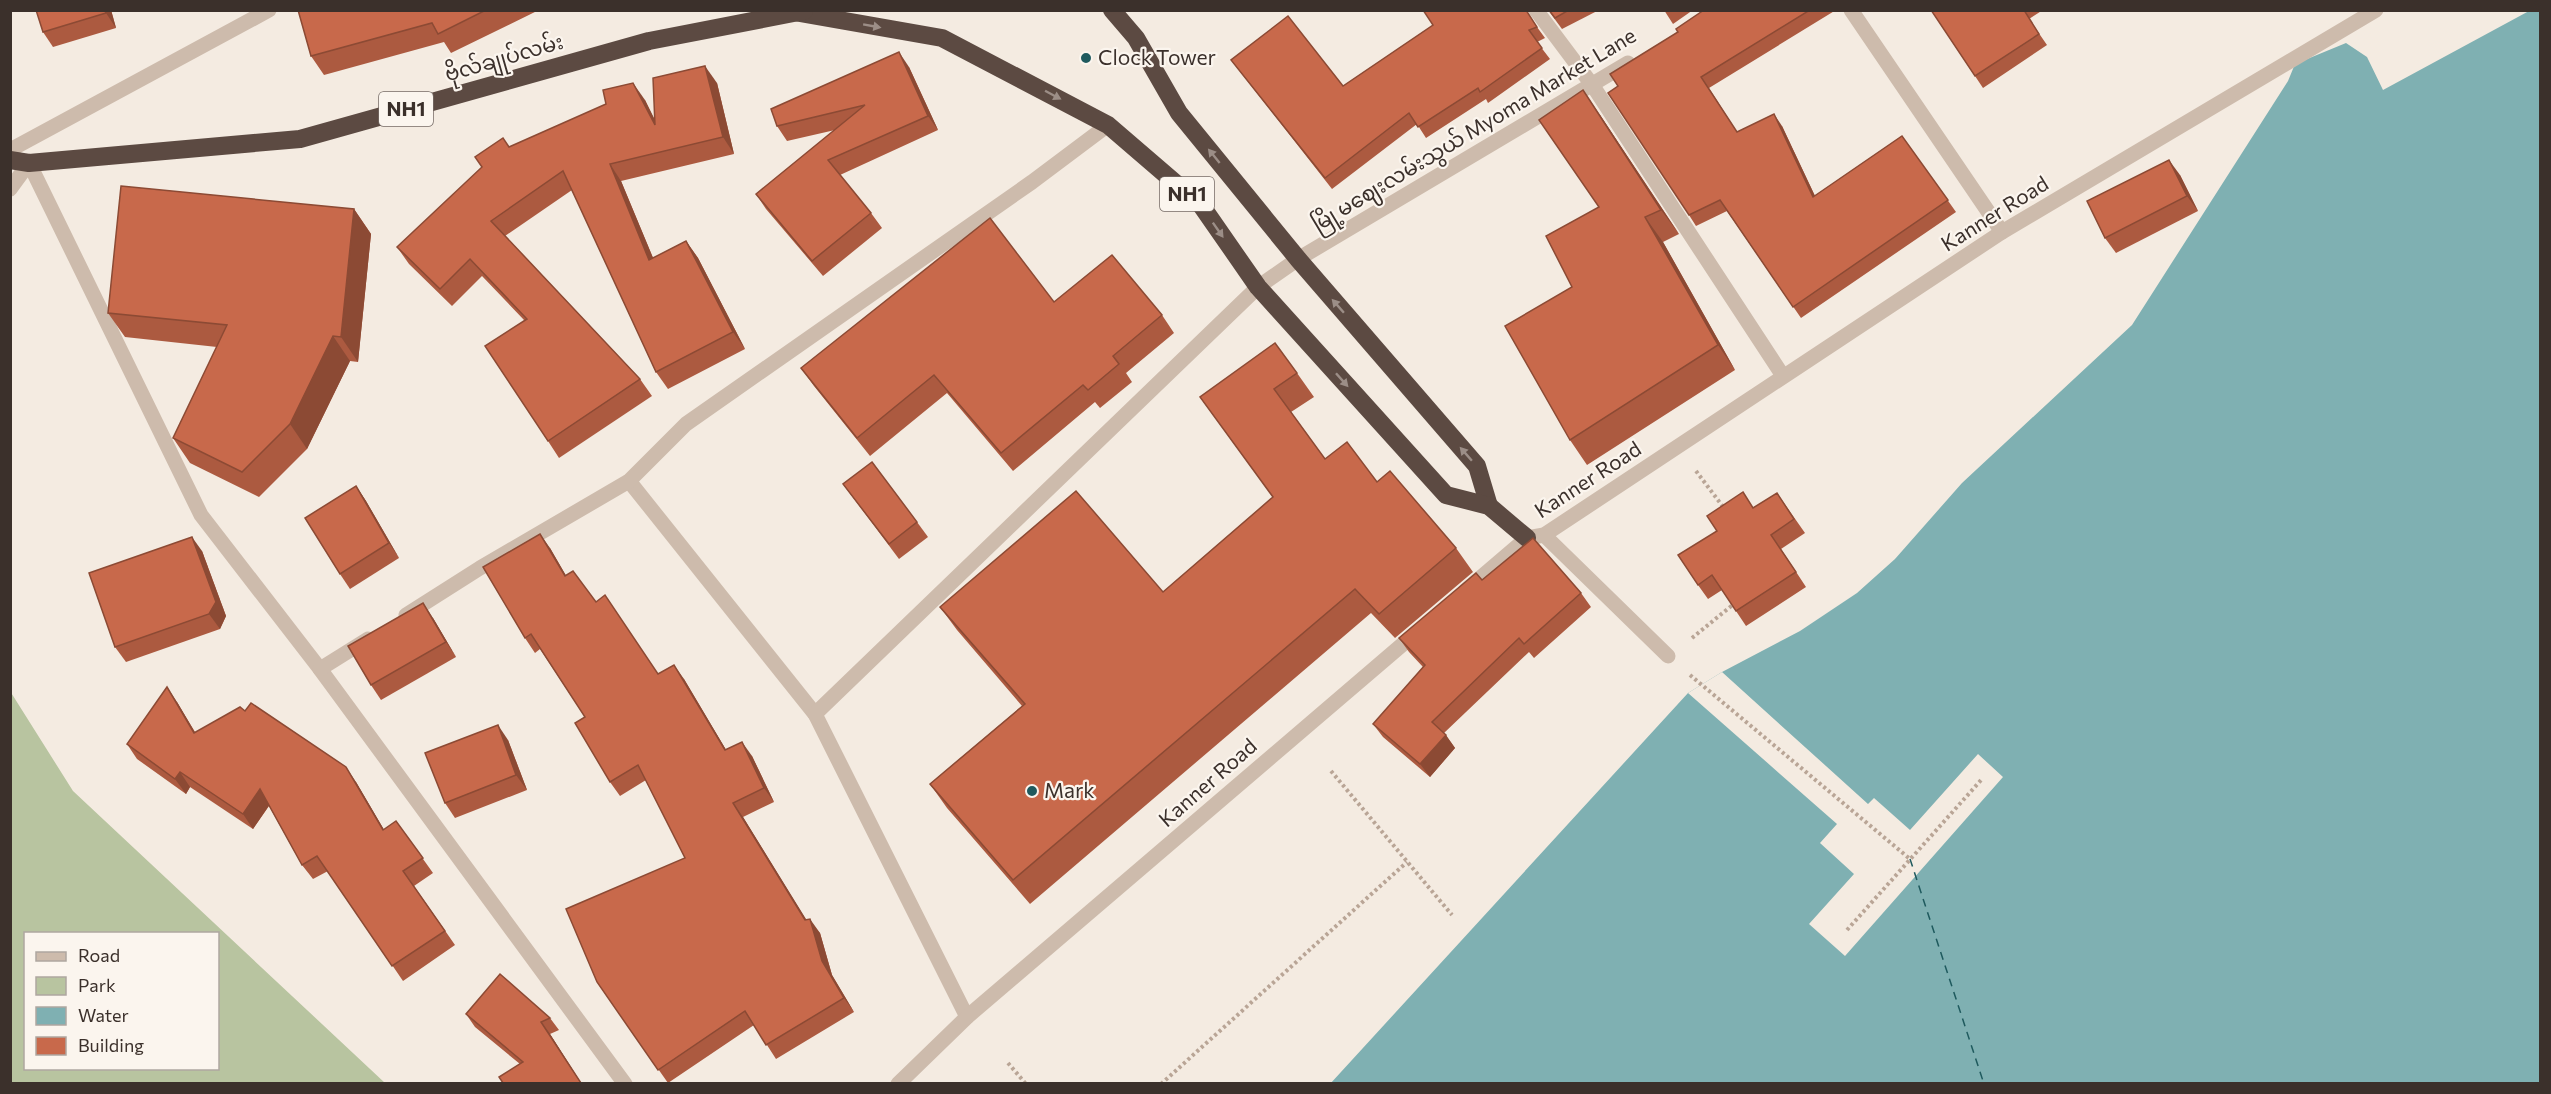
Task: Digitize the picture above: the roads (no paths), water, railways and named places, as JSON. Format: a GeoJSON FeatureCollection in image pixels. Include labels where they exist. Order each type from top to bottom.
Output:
{"type":"FeatureCollection","features":[{"type":"Feature","properties":{"kind":"highway","name":"NH1"},"geometry":{"type":"LineString","coordinates":[[1112,10],[1136,38],[1179,113],[1298,259],[1477,466],[1489,506]]}},
{"type":"Feature","properties":{"kind":"highway","name":"NH1"},"geometry":{"type":"LineString","coordinates":[[801,11],[942,38],[1108,125],[1201,206],[1258,287],[1446,495],[1489,506],[1535,537]]}},
{"type":"Feature","properties":{"kind":"highway","name":"ဗိုလ်ချုပ်လမ်း"},"geometry":{"type":"LineString","coordinates":[[10,160],[29,163],[300,138],[649,40],[801,11]]}},
{"type":"Feature","properties":{"kind":"street"},"geometry":{"type":"LineString","coordinates":[[10,150],[269,10]]}},
{"type":"Feature","properties":{"kind":"street"},"geometry":{"type":"LineString","coordinates":[[1536,10],[1593,86],[1783,376]]}},
{"type":"Feature","properties":{"kind":"street"},"geometry":{"type":"LineString","coordinates":[[1851,10],[2002,232]]}},
{"type":"Feature","properties":{"kind":"street","name":"Kanner Road"},"geometry":{"type":"LineString","coordinates":[[1455,600],[1535,537],[1677,447],[2002,232],[2376,10]]}},
{"type":"Feature","properties":{"kind":"street","name":"မြို့မဈေးလမ်းသွယ် Myoma Market Lane"},"geometry":{"type":"LineString","coordinates":[[815,714],[1258,287],[1298,259],[1593,86],[1643,54]]}},
{"type":"Feature","properties":{"kind":"street"},"geometry":{"type":"LineString","coordinates":[[320,669],[480,568],[629,481],[686,424],[1032,182],[1108,125]]}},
{"type":"Feature","properties":{"kind":"street"},"geometry":{"type":"LineString","coordinates":[[10,189],[29,163],[201,515],[320,669],[625,1083]]}},
{"type":"Feature","properties":{"kind":"street"},"geometry":{"type":"LineString","coordinates":[[629,481],[815,714],[967,1017]]}},
{"type":"Feature","properties":{"kind":"street"},"geometry":{"type":"LineString","coordinates":[[1535,537],[1668,657]]}},
{"type":"Feature","properties":{"kind":"street","name":"Kanner Road"},"geometry":{"type":"LineString","coordinates":[[897,1083],[967,1017],[1427,623]]}},
{"type":"Feature","properties":{"kind":"water"},"geometry":{"type":"Polygon","coordinates":[[[2529,11],[2540,11],[2540,1083],[1330,1084],[1688,693],[1722,672],[1800,631],[1857,593],[1895,559],[1962,483],[2132,325],[2288,81],[2295,64],[2346,43],[2367,57],[2383,90],[2529,11]]]}},
{"type":"Feature","properties":{"kind":"place","name":"Clock Tower"},"geometry":{"type":"Point","coordinates":[1086,58]}},
{"type":"Feature","properties":{"kind":"place","name":"Mark"},"geometry":{"type":"Point","coordinates":[1032,791]}}]}
